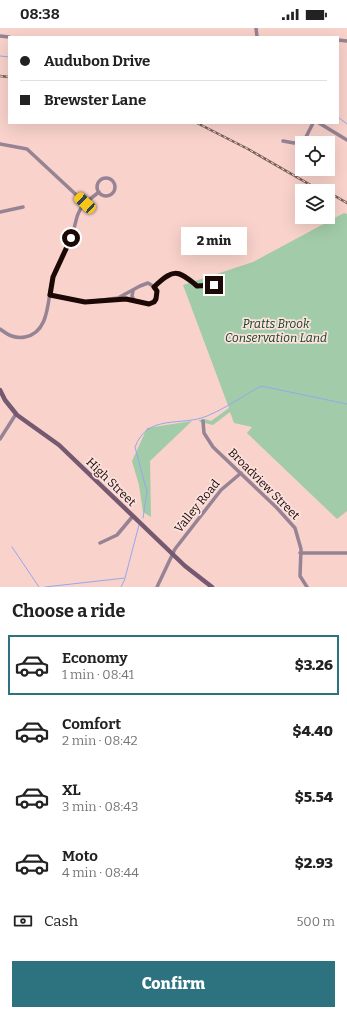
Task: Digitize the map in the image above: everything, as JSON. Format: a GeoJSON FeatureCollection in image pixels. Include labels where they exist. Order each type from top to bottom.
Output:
{"type":"FeatureCollection","features":[{"type":"Feature","properties":{"kind":"street"},"geometry":{"type":"LineString","coordinates":[[283,141],[294,143],[304,140],[312,124]]}},
{"type":"Feature","properties":{"kind":"street"},"geometry":{"type":"LineString","coordinates":[[321,124],[347,140]]}},
{"type":"Feature","properties":{"kind":"street"},"geometry":{"type":"LineString","coordinates":[[0,144],[27,150],[85,203]]}},
{"type":"Feature","properties":{"kind":"street"},"geometry":{"type":"LineString","coordinates":[[107,178],[114,181],[116,188],[112,195],[104,196],[98,192],[97,187],[100,180],[107,178]]}},
{"type":"Feature","properties":{"kind":"street"},"geometry":{"type":"LineString","coordinates":[[0,329],[14,337],[26,337],[35,332],[44,320],[53,277],[71,238],[79,210],[98,192]]}},
{"type":"Feature","properties":{"kind":"street"},"geometry":{"type":"LineString","coordinates":[[0,212],[23,208]]}},
{"type":"Feature","properties":{"kind":"street"},"geometry":{"type":"LineString","coordinates":[[154,287],[167,275],[178,272],[197,286],[220,284]]}},
{"type":"Feature","properties":{"kind":"street"},"geometry":{"type":"LineString","coordinates":[[118,298],[144,284],[154,287]]}},
{"type":"Feature","properties":{"kind":"street"},"geometry":{"type":"LineString","coordinates":[[50,295],[85,302],[118,298],[149,304],[154,302],[157,295],[154,287]]}},
{"type":"Feature","properties":{"kind":"street"},"geometry":{"type":"LineString","coordinates":[[133,291],[132,296],[134,300]]}},
{"type":"Feature","properties":{"kind":"street","name":"High Street"},"geometry":{"type":"LineString","coordinates":[[0,390],[5,400],[16,414],[59,445],[172,554],[197,577],[212,587]]}},
{"type":"Feature","properties":{"kind":"street"},"geometry":{"type":"LineString","coordinates":[[0,439],[16,414]]}},
{"type":"Feature","properties":{"kind":"street","name":"Broadview Street"},"geometry":{"type":"LineString","coordinates":[[203,421],[204,433],[210,443],[295,528],[298,536],[300,553],[300,576],[307,587]]}},
{"type":"Feature","properties":{"kind":"street","name":"Valley Road"},"geometry":{"type":"LineString","coordinates":[[157,587],[172,554],[221,490],[241,473]]}},
{"type":"Feature","properties":{"kind":"street"},"geometry":{"type":"LineString","coordinates":[[100,543],[117,535],[133,516]]}},
{"type":"Feature","properties":{"kind":"street"},"geometry":{"type":"LineString","coordinates":[[300,553],[347,553]]}},
{"type":"Feature","properties":{"kind":"green space","name":"Pratts Brook Conservation Land"},"geometry":{"type":"Polygon","coordinates":[[[344,213],[347,214],[347,511],[337,519],[247,433],[252,427],[234,423],[230,412],[213,425],[200,422],[199,420],[205,419],[211,421],[229,408],[183,285],[253,262],[324,224],[335,224],[335,218],[344,213]]]}},
{"type":"Feature","properties":{"kind":"green space"},"geometry":{"type":"Polygon","coordinates":[[[192,421],[150,461],[151,517],[143,512],[139,485],[132,461],[147,428],[192,421]]]}},
{"type":"Feature","properties":{"kind":"waterway"},"geometry":{"type":"LineString","coordinates":[[0,56],[8,57]]}},
{"type":"Feature","properties":{"kind":"waterway"},"geometry":{"type":"LineString","coordinates":[[339,118],[347,124]]}},
{"type":"Feature","properties":{"kind":"waterway"},"geometry":{"type":"LineString","coordinates":[[143,518],[147,492],[135,447],[141,436],[148,429],[166,423],[187,421],[207,416],[228,406],[261,386],[347,404]]}},
{"type":"Feature","properties":{"kind":"waterway"},"geometry":{"type":"LineString","coordinates":[[45,587],[125,578],[139,525]]}},
{"type":"Feature","properties":{"kind":"waterway"},"geometry":{"type":"LineString","coordinates":[[12,547],[39,587]]}},
{"type":"Feature","properties":{"kind":"waterway"},"geometry":{"type":"LineString","coordinates":[[121,587],[125,579]]}},
{"type":"Feature","properties":{"kind":"railway"},"geometry":{"type":"LineString","coordinates":[[0,76],[8,77]]}},
{"type":"Feature","properties":{"kind":"railway"},"geometry":{"type":"LineString","coordinates":[[199,124],[248,149],[309,184]]}},
{"type":"Feature","properties":{"kind":"railway"},"geometry":{"type":"LineString","coordinates":[[335,196],[347,203]]}},
{"type":"Feature","properties":{"kind":"route"},"geometry":{"type":"LineString","coordinates":[[71,238],[55,271],[50,295],[85,302],[118,298],[149,304],[154,302],[156,299],[157,291],[154,287],[167,275],[178,272],[197,286],[214,285]]}}]}
